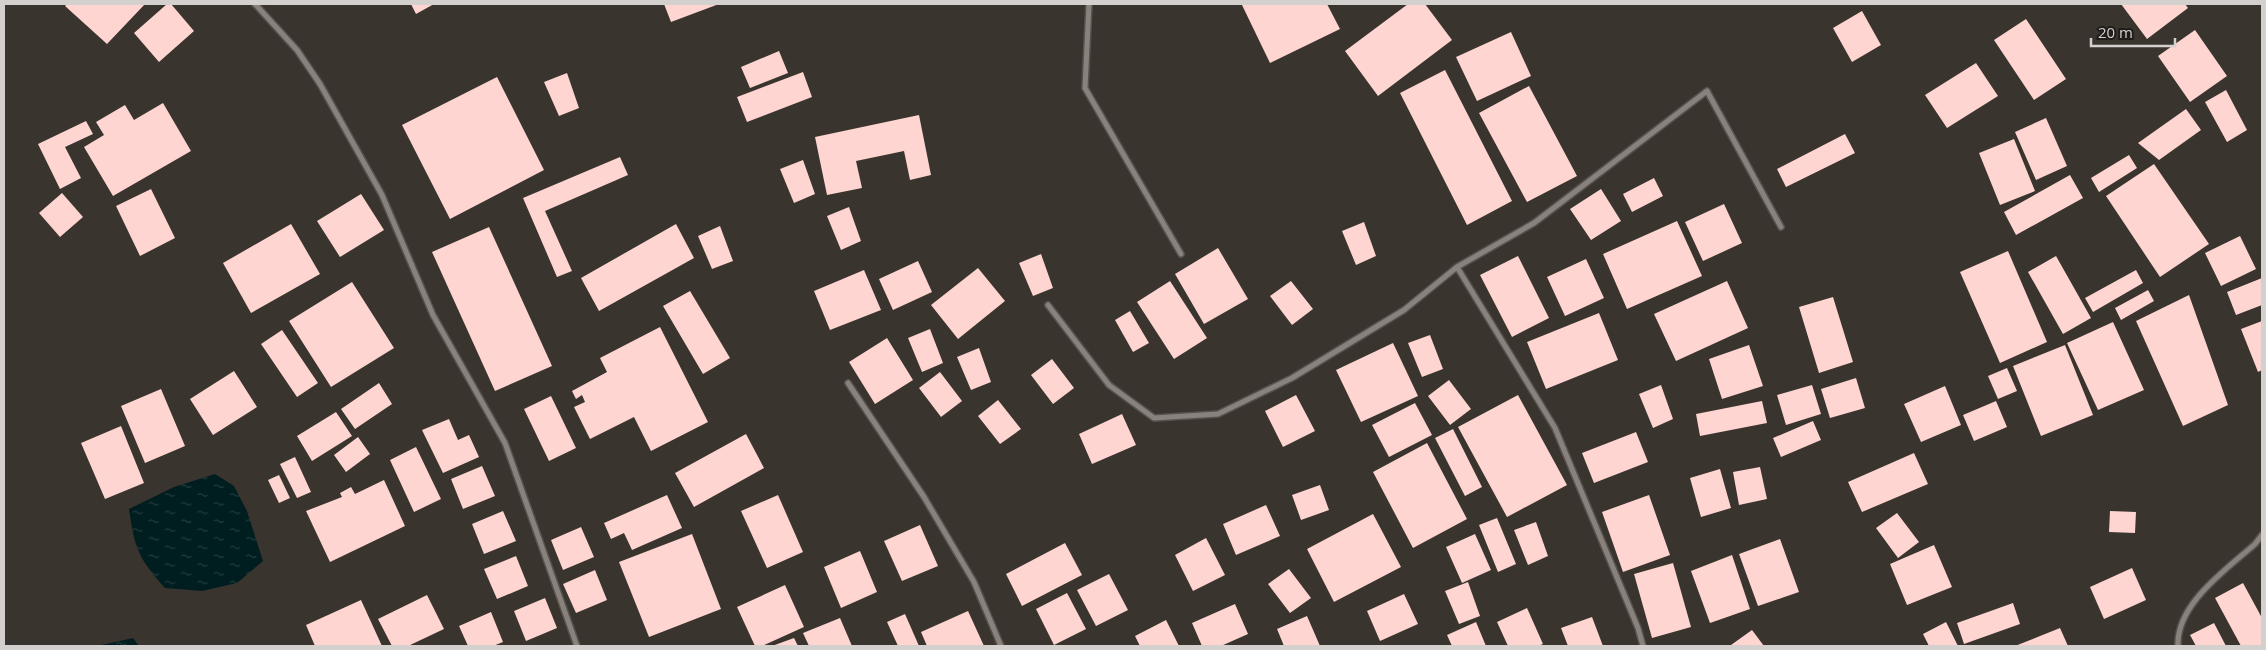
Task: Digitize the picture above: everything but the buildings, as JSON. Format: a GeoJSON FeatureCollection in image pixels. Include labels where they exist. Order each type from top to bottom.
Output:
{"type":"FeatureCollection","features":[{"type":"Feature","properties":{"kind":"street"},"geometry":{"type":"LineString","coordinates":[[255,4],[297,50],[320,84],[382,195],[433,315],[505,443],[577,646]]}},
{"type":"Feature","properties":{"kind":"street"},"geometry":{"type":"LineString","coordinates":[[1089,4],[1085,88],[1181,254]]}},
{"type":"Feature","properties":{"kind":"street"},"geometry":{"type":"LineString","coordinates":[[1048,305],[1109,385],[1154,418],[1218,414],[1292,378],[1404,310],[1457,267],[1534,223],[1708,91],[1781,227]]}},
{"type":"Feature","properties":{"kind":"street"},"geometry":{"type":"LineString","coordinates":[[1457,267],[1555,428],[1638,628],[1643,646]]}},
{"type":"Feature","properties":{"kind":"street"},"geometry":{"type":"LineString","coordinates":[[848,383],[924,497],[974,582],[1001,646]]}},
{"type":"Feature","properties":{"kind":"street"},"geometry":{"type":"LineString","coordinates":[[2178,646],[2177,635],[2196,598],[2262,535]]}},
{"type":"Feature","properties":{"kind":"water"},"geometry":{"type":"Polygon","coordinates":[[[215,474],[234,486],[247,511],[263,561],[237,583],[202,591],[165,588],[139,552],[133,534],[129,509],[174,487],[215,474]]]}},
{"type":"Feature","properties":{"kind":"water"},"geometry":{"type":"Polygon","coordinates":[[[133,638],[139,646],[97,646],[133,638]]]}}]}
